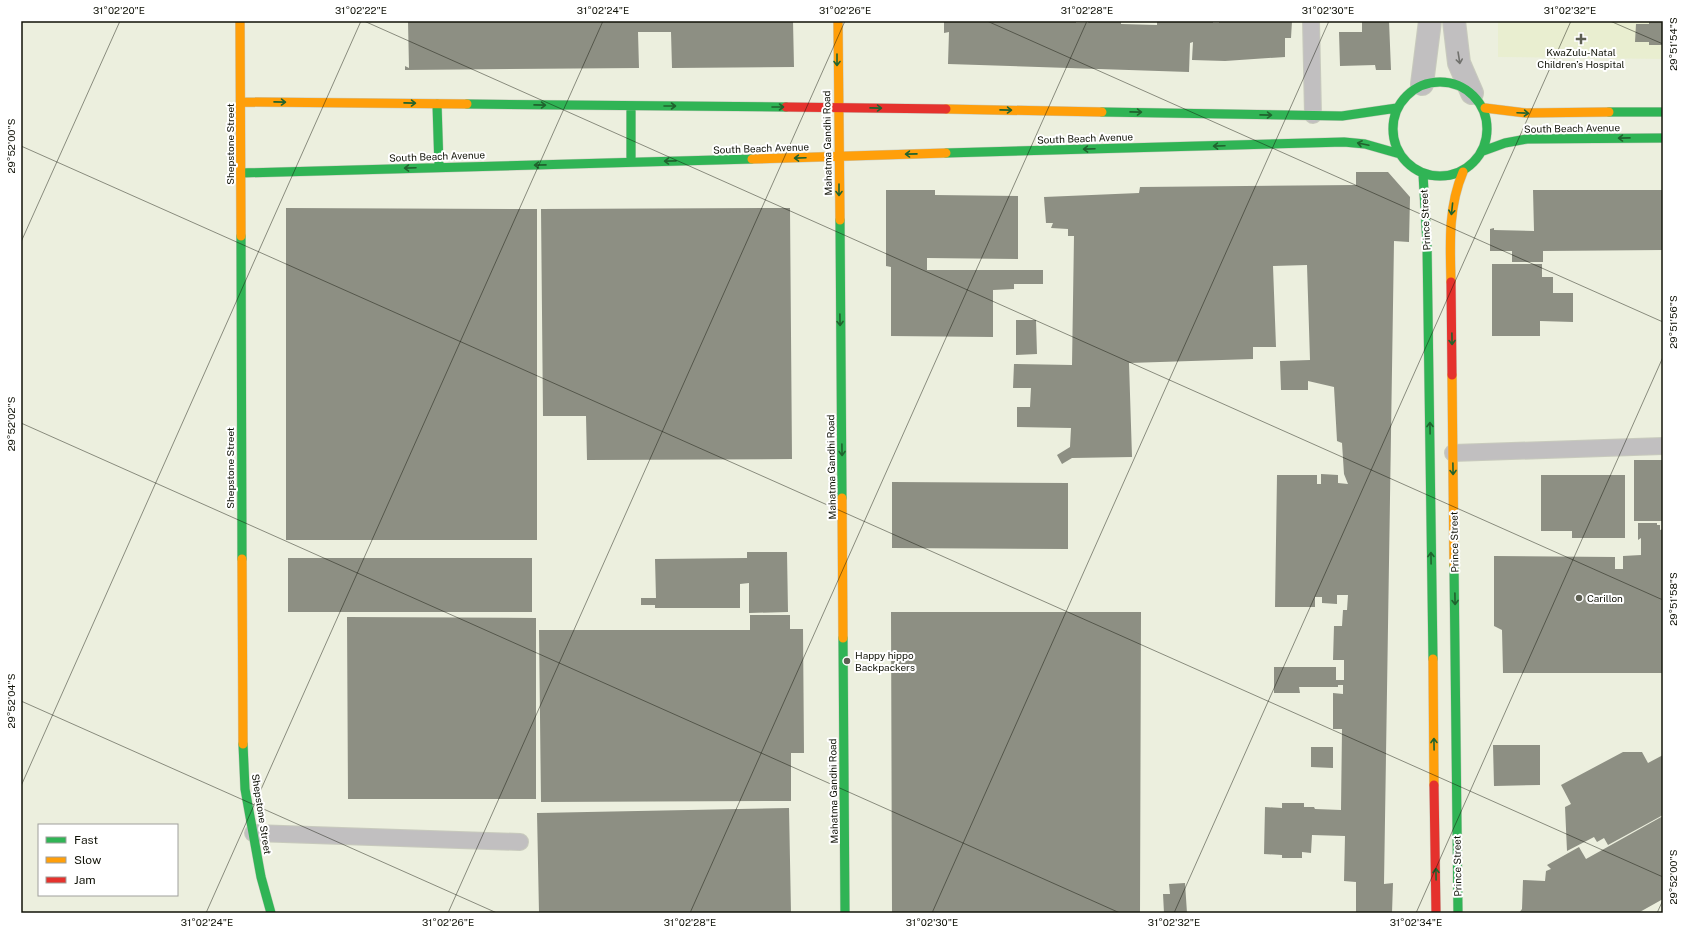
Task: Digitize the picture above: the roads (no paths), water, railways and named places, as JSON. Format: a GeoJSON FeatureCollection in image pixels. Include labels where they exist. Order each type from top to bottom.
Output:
{"type":"FeatureCollection","features":[{"type":"Feature","properties":{"kind":"street","name":"Shepstone Street"},"geometry":{"type":"LineString","coordinates":[[240,21],[242,707],[245,788],[261,877],[271,913]]}},
{"type":"Feature","properties":{"kind":"street","name":"Mahatma Gandhi Road"},"geometry":{"type":"LineString","coordinates":[[838,21],[837,108],[839,156],[845,913]]}},
{"type":"Feature","properties":{"kind":"street"},"geometry":{"type":"LineString","coordinates":[[1422,84],[1430,21]]}},
{"type":"Feature","properties":{"kind":"street"},"geometry":{"type":"LineString","coordinates":[[1454,21],[1459,63],[1478,101],[1488,124],[1484,151],[1463,172],[1450,175],[1423,174],[1400,154],[1395,143],[1392,125],[1397,108],[1407,94],[1422,84],[1439,81],[1456,84],[1478,101]]}},
{"type":"Feature","properties":{"kind":"street","name":"South Beach Avenue"},"geometry":{"type":"LineString","coordinates":[[1478,101],[1526,113],[1663,112]]}},
{"type":"Feature","properties":{"kind":"street"},"geometry":{"type":"LineString","coordinates":[[241,102],[837,108],[1313,115],[1357,115],[1397,108]]}},
{"type":"Feature","properties":{"kind":"street"},"geometry":{"type":"LineString","coordinates":[[437,104],[439,167]]}},
{"type":"Feature","properties":{"kind":"street"},"geometry":{"type":"LineString","coordinates":[[631,106],[631,162]]}},
{"type":"Feature","properties":{"kind":"street","name":"South Beach Avenue"},"geometry":{"type":"LineString","coordinates":[[1484,151],[1512,141],[1527,139],[1663,138]]}},
{"type":"Feature","properties":{"kind":"street","name":"South Beach Avenue"},"geometry":{"type":"LineString","coordinates":[[241,173],[1355,142],[1400,154]]}},
{"type":"Feature","properties":{"kind":"street","name":"Prince Street"},"geometry":{"type":"LineString","coordinates":[[1458,913],[1450,231],[1457,184],[1463,172]]}},
{"type":"Feature","properties":{"kind":"street","name":"Prince Street"},"geometry":{"type":"LineString","coordinates":[[1423,174],[1427,244],[1436,913]]}},
{"type":"Feature","properties":{"kind":"lane"},"geometry":{"type":"LineString","coordinates":[[1312,21],[1313,115]]}},
{"type":"Feature","properties":{"kind":"lane"},"geometry":{"type":"LineString","coordinates":[[1453,452],[1663,446]]}},
{"type":"Feature","properties":{"kind":"lane"},"geometry":{"type":"LineString","coordinates":[[253,832],[520,842]]}},
{"type":"Feature","properties":{"kind":"place","name":"KwaZulu-Natal Children’s Hospital"},"geometry":{"type":"Point","coordinates":[1581,39]}},
{"type":"Feature","properties":{"kind":"place","name":"Carillon"},"geometry":{"type":"Point","coordinates":[1579,598]}},
{"type":"Feature","properties":{"kind":"place","name":"Happy hippo Backpackers"},"geometry":{"type":"Point","coordinates":[847,661]}}]}
